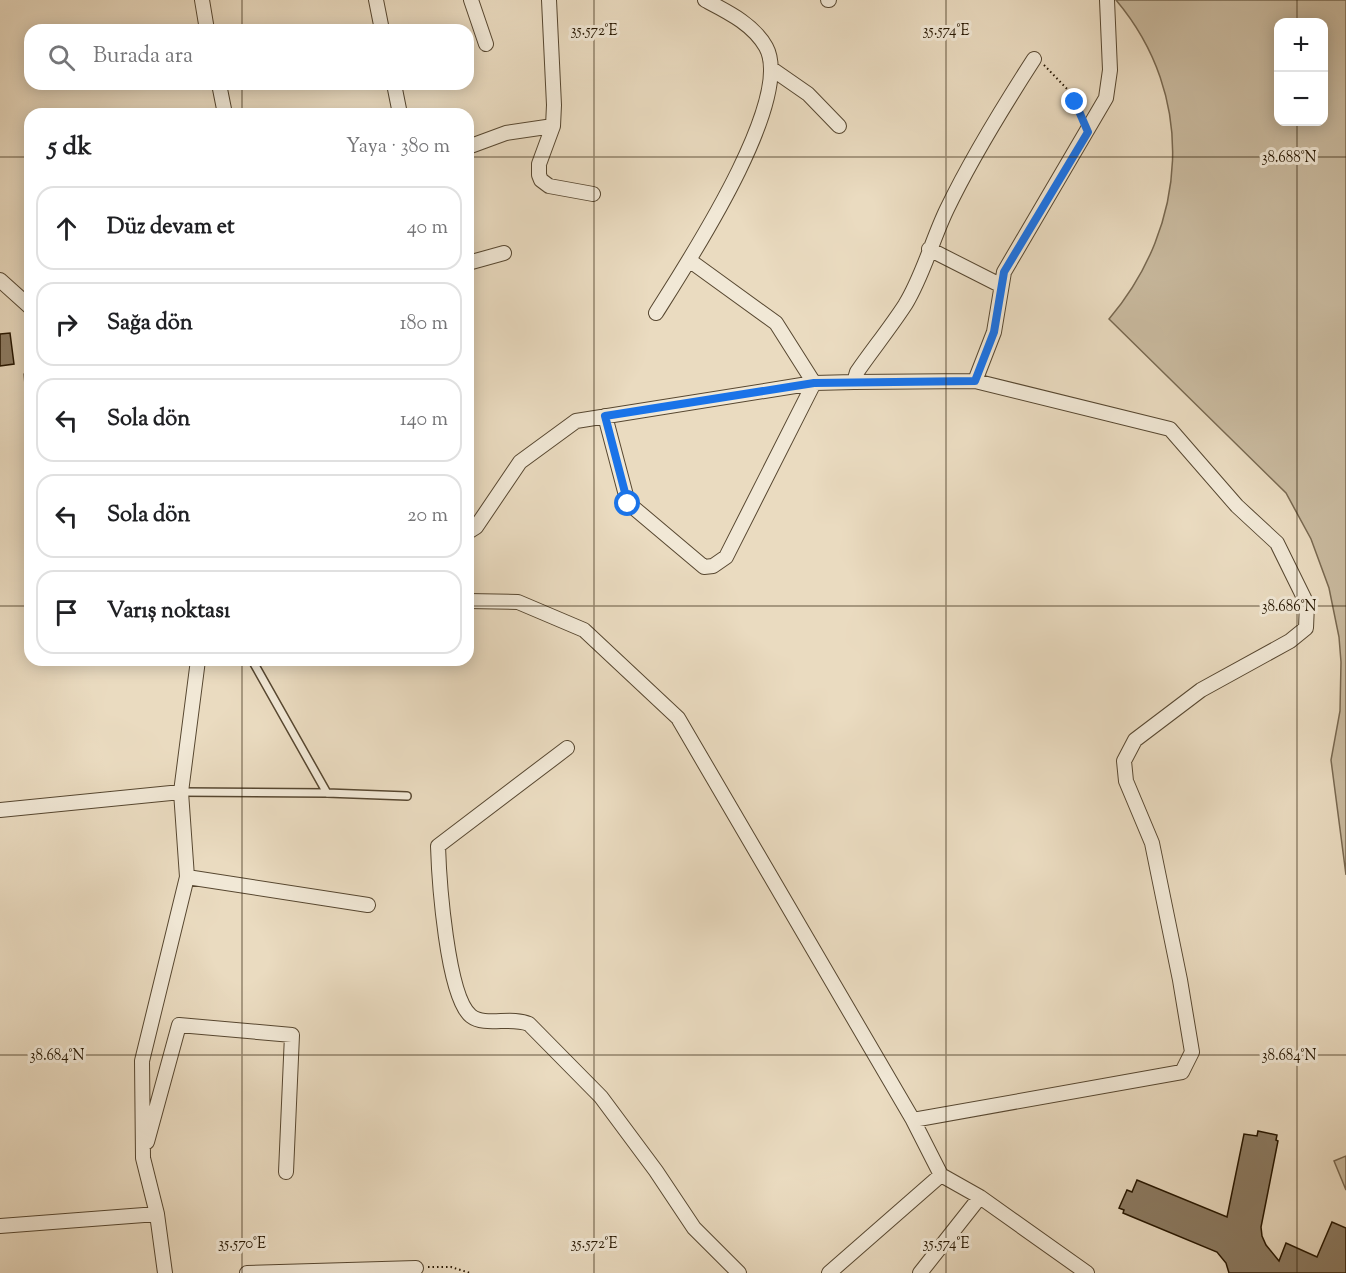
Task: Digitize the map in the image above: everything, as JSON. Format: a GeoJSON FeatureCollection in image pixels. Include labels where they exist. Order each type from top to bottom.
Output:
{"type":"FeatureCollection","features":[{"type":"Feature","properties":{"kind":"street"},"geometry":{"type":"LineString","coordinates":[[202,0],[206,24]]}},
{"type":"Feature","properties":{"kind":"street"},"geometry":{"type":"LineString","coordinates":[[376,0],[381,24]]}},
{"type":"Feature","properties":{"kind":"street"},"geometry":{"type":"LineString","coordinates":[[471,0],[486,45]]}},
{"type":"Feature","properties":{"kind":"street"},"geometry":{"type":"LineString","coordinates":[[549,0],[553,126],[539,164],[539,175],[541,180],[549,186],[593,194]]}},
{"type":"Feature","properties":{"kind":"street"},"geometry":{"type":"LineString","coordinates":[[656,313],[724,201],[749,149],[768,94],[772,69],[766,48],[753,30],[735,16],[705,0]]}},
{"type":"Feature","properties":{"kind":"street"},"geometry":{"type":"LineString","coordinates":[[975,381],[994,332],[1000,285],[1010,260],[1088,132],[1106,98],[1110,80],[1107,0]]}},
{"type":"Feature","properties":{"kind":"street"},"geometry":{"type":"LineString","coordinates":[[854,382],[857,372],[905,304],[948,207],[1034,59]]}},
{"type":"Feature","properties":{"kind":"street"},"geometry":{"type":"LineString","coordinates":[[772,69],[808,94],[839,126]]}},
{"type":"Feature","properties":{"kind":"street"},"geometry":{"type":"LineString","coordinates":[[220,90],[224,108]]}},
{"type":"Feature","properties":{"kind":"street"},"geometry":{"type":"LineString","coordinates":[[395,90],[399,108]]}},
{"type":"Feature","properties":{"kind":"street"},"geometry":{"type":"LineString","coordinates":[[474,145],[506,133],[553,126]]}},
{"type":"Feature","properties":{"kind":"street"},"geometry":{"type":"LineString","coordinates":[[929,249],[1000,285]]}},
{"type":"Feature","properties":{"kind":"street"},"geometry":{"type":"LineString","coordinates":[[474,261],[504,253]]}},
{"type":"Feature","properties":{"kind":"street"},"geometry":{"type":"LineString","coordinates":[[689,260],[776,323],[814,383]]}},
{"type":"Feature","properties":{"kind":"street"},"geometry":{"type":"LineString","coordinates":[[0,280],[24,302]]}},
{"type":"Feature","properties":{"kind":"street"},"geometry":{"type":"LineString","coordinates":[[474,528],[520,462],[576,421],[814,383],[975,381],[1170,429],[1237,506],[1277,543],[1307,604],[1306,628],[1290,641],[1201,690],[1135,740],[1124,761],[1126,781],[1152,843],[1180,980],[1192,1052],[1182,1072],[912,1120]]}},
{"type":"Feature","properties":{"kind":"street"},"geometry":{"type":"LineString","coordinates":[[605,416],[628,504],[704,567],[713,566],[726,557],[814,383]]}},
{"type":"Feature","properties":{"kind":"street"},"geometry":{"type":"LineString","coordinates":[[474,601],[518,602],[584,630],[678,718],[912,1120],[941,1175],[980,1197],[1087,1273]]}},
{"type":"Feature","properties":{"kind":"street"},"geometry":{"type":"LineString","coordinates":[[165,1273],[157,1214],[142,1158],[142,1061],[187,877],[181,792],[197,666]]}},
{"type":"Feature","properties":{"kind":"street"},"geometry":{"type":"LineString","coordinates":[[567,748],[438,846],[445,930],[459,999],[471,1016],[479,1020],[515,1019],[529,1023],[602,1097],[694,1228],[739,1273]]}},
{"type":"Feature","properties":{"kind":"street"},"geometry":{"type":"LineString","coordinates":[[0,810],[181,792]]}},
{"type":"Feature","properties":{"kind":"street"},"geometry":{"type":"LineString","coordinates":[[187,877],[368,905]]}},
{"type":"Feature","properties":{"kind":"street"},"geometry":{"type":"LineString","coordinates":[[142,1158],[179,1025],[292,1035],[286,1172]]}},
{"type":"Feature","properties":{"kind":"street"},"geometry":{"type":"LineString","coordinates":[[829,1273],[941,1175]]}},
{"type":"Feature","properties":{"kind":"street"},"geometry":{"type":"LineString","coordinates":[[920,1273],[980,1197]]}},
{"type":"Feature","properties":{"kind":"street"},"geometry":{"type":"LineString","coordinates":[[0,1226],[157,1214]]}},
{"type":"Feature","properties":{"kind":"street"},"geometry":{"type":"LineString","coordinates":[[247,1273],[416,1268]]}},
{"type":"Feature","properties":{"kind":"lane"},"geometry":{"type":"LineString","coordinates":[[255,666],[327,793]]}},
{"type":"Feature","properties":{"kind":"lane"},"geometry":{"type":"LineString","coordinates":[[181,792],[407,796]]}},
{"type":"Feature","properties":{"kind":"path"},"geometry":{"type":"LineString","coordinates":[[1034,59],[1053,73],[1069,91],[1088,132]]}},
{"type":"Feature","properties":{"kind":"path"},"geometry":{"type":"LineString","coordinates":[[416,1268],[451,1267],[470,1273]]}},
{"type":"Feature","properties":{"kind":"shaded area"},"geometry":{"type":"Polygon","coordinates":[[[1116,0],[1346,0],[1346,875],[1331,760],[1340,711],[1339,637],[1329,588],[1311,539],[1286,493],[1109,319],[1135,283],[1155,243],[1167,203],[1172,161],[1170,119],[1160,77],[1142,37],[1116,0]]]}},
{"type":"Feature","properties":{"kind":"shaded area"},"geometry":{"type":"Polygon","coordinates":[[[1346,1156],[1346,1190],[1334,1161],[1346,1156]]]}},
{"type":"Feature","properties":{"kind":"building"},"geometry":{"type":"Polygon","coordinates":[[[10,333],[14,364],[0,366],[0,334],[10,333]]]}},
{"type":"Feature","properties":{"kind":"building"},"geometry":{"type":"Polygon","coordinates":[[[1258,1131],[1277,1135],[1276,1140],[1278,1141],[1261,1227],[1266,1245],[1279,1261],[1286,1243],[1317,1257],[1332,1222],[1346,1228],[1346,1273],[1229,1273],[1226,1263],[1217,1252],[1123,1213],[1124,1210],[1119,1208],[1127,1190],[1132,1192],[1137,1180],[1227,1217],[1244,1134],[1257,1136],[1258,1131]]]}},
{"type":"Feature","properties":{"kind":"route"},"geometry":{"type":"LineString","coordinates":[[628,504],[605,416],[814,383],[975,381],[994,332],[1000,285],[1004,272],[1088,132],[1075,102]]}}]}
